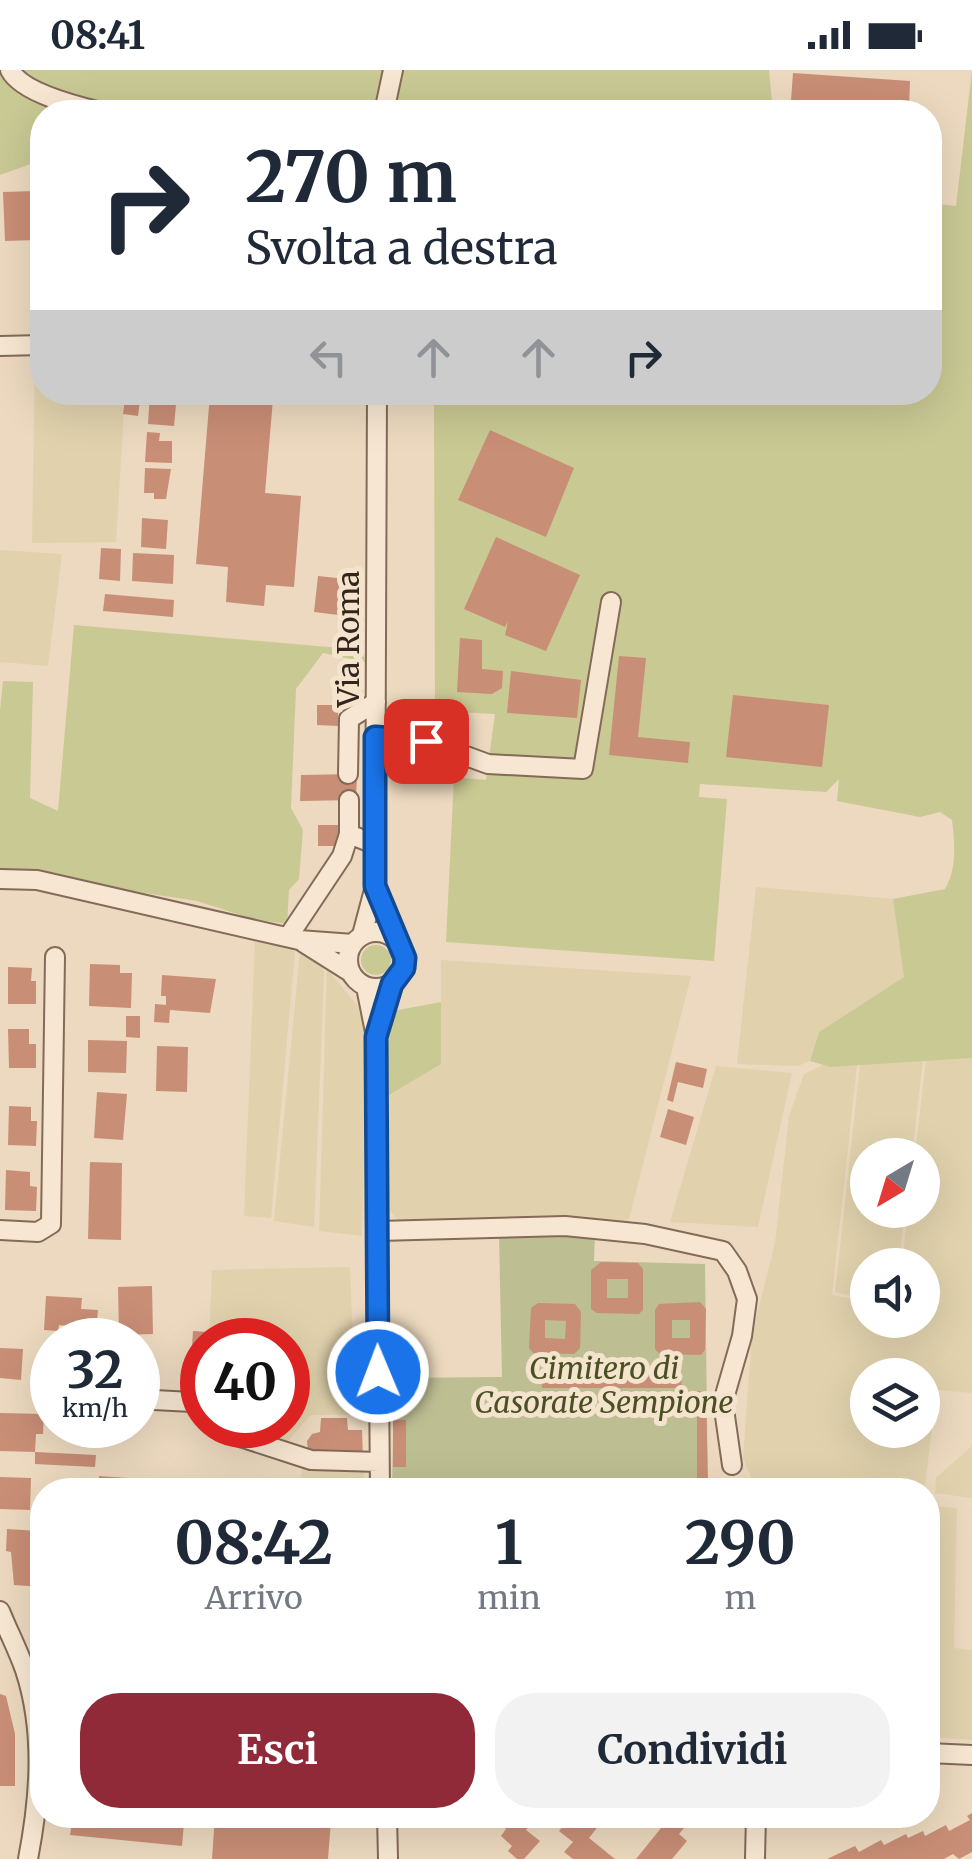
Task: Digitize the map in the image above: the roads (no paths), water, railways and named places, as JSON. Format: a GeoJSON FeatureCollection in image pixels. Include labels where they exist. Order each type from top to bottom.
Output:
{"type":"FeatureCollection","features":[{"type":"Feature","properties":{"kind":"street"},"geometry":{"type":"LineString","coordinates":[[10,70],[15,79],[58,100]]}},
{"type":"Feature","properties":{"kind":"street"},"geometry":{"type":"LineString","coordinates":[[387,100],[393,70]]}},
{"type":"Feature","properties":{"kind":"street"},"geometry":{"type":"LineString","coordinates":[[0,346],[30,345]]}},
{"type":"Feature","properties":{"kind":"street","name":"Via Roma"},"geometry":{"type":"LineString","coordinates":[[350,972],[348,962],[375,886],[377,405]]}},
{"type":"Feature","properties":{"kind":"street"},"geometry":{"type":"LineString","coordinates":[[375,737],[426,741],[488,764],[583,769],[611,602]]}},
{"type":"Feature","properties":{"kind":"street"},"geometry":{"type":"LineString","coordinates":[[348,774],[349,719],[376,702]]}},
{"type":"Feature","properties":{"kind":"street"},"geometry":{"type":"LineString","coordinates":[[294,938],[342,856],[349,834],[349,800]]}},
{"type":"Feature","properties":{"kind":"street"},"geometry":{"type":"LineString","coordinates":[[349,834],[374,844]]}},
{"type":"Feature","properties":{"kind":"street"},"geometry":{"type":"LineString","coordinates":[[0,879],[38,880],[294,938],[358,939],[381,932],[397,940]]}},
{"type":"Feature","properties":{"kind":"street","name":"Via Roma"},"geometry":{"type":"LineString","coordinates":[[375,886],[405,958],[404,968],[392,984],[376,1037]]}},
{"type":"Feature","properties":{"kind":"street"},"geometry":{"type":"LineString","coordinates":[[294,938],[350,972],[366,987],[375,989],[392,984]]}},
{"type":"Feature","properties":{"kind":"street"},"geometry":{"type":"LineString","coordinates":[[0,1230],[38,1232],[51,1224],[55,957]]}},
{"type":"Feature","properties":{"kind":"street","name":"Via Roma"},"geometry":{"type":"LineString","coordinates":[[366,987],[376,1037],[380,1478]]}},
{"type":"Feature","properties":{"kind":"street"},"geometry":{"type":"LineString","coordinates":[[378,1230],[565,1226],[645,1234],[723,1251],[737,1270],[747,1299],[742,1336],[723,1402],[732,1466]]}},
{"type":"Feature","properties":{"kind":"street"},"geometry":{"type":"LineString","coordinates":[[274,1448],[311,1460],[379,1462]]}},
{"type":"Feature","properties":{"kind":"street"},"geometry":{"type":"LineString","coordinates":[[0,1611],[26,1673],[30,1697]]}},
{"type":"Feature","properties":{"kind":"street"},"geometry":{"type":"LineString","coordinates":[[940,1754],[972,1755]]}},
{"type":"Feature","properties":{"kind":"street"},"geometry":{"type":"LineString","coordinates":[[28,1859],[34,1828]]}},
{"type":"Feature","properties":{"kind":"street"},"geometry":{"type":"LineString","coordinates":[[387,1828],[388,1859]]}},
{"type":"Feature","properties":{"kind":"street"},"geometry":{"type":"LineString","coordinates":[[755,1859],[756,1828]]}},
{"type":"Feature","properties":{"kind":"park label","name":"Cimitero di Casorate Sempione"},"geometry":{"type":"Point","coordinates":[604,1385]}}]}
